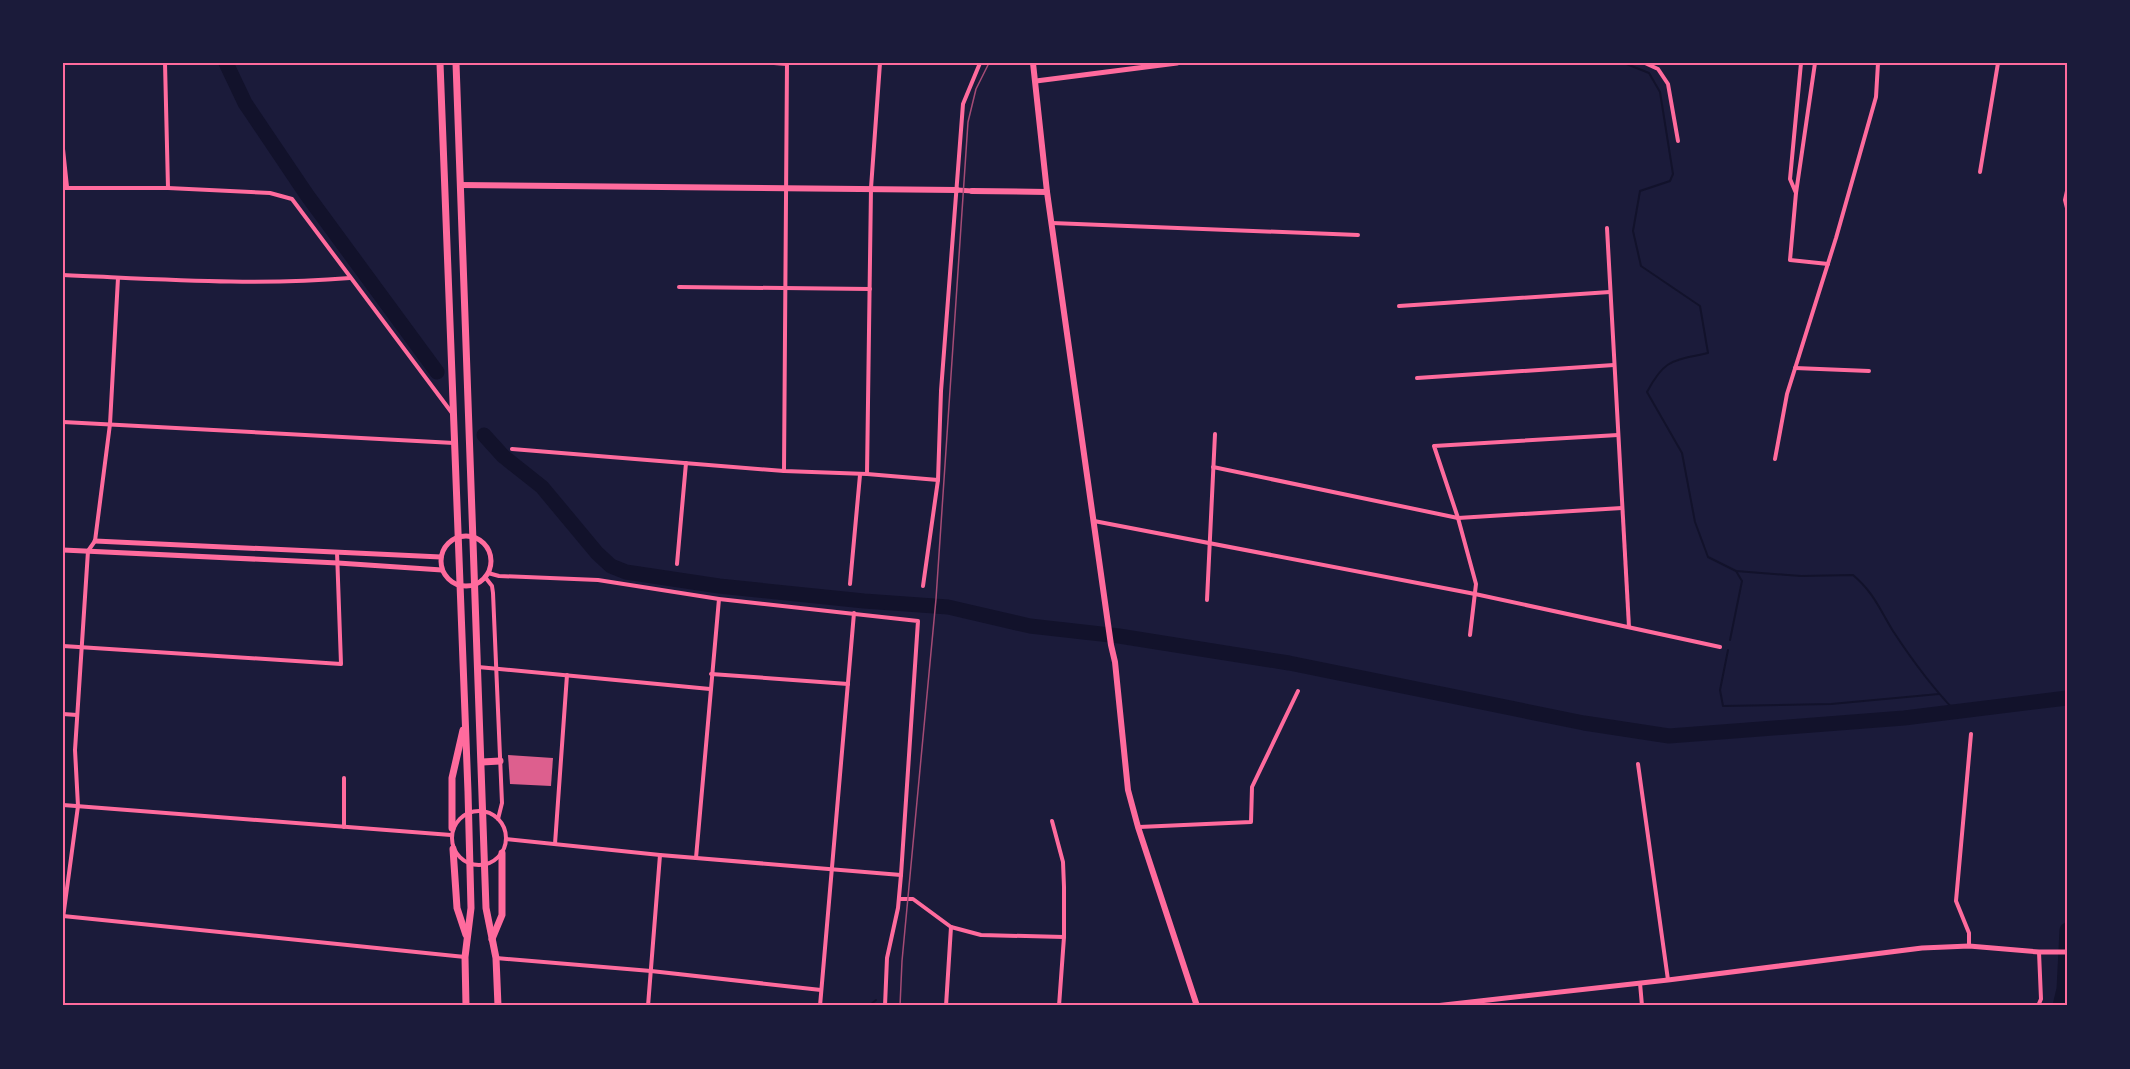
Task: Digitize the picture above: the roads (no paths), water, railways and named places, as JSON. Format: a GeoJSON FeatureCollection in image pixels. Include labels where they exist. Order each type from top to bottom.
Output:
{"type":"FeatureCollection","features":[{"type":"Feature","properties":{"kind":"highway"},"geometry":{"type":"LineString","coordinates":[[440,63],[470,863],[471,909],[465,957],[466,1006]]}},
{"type":"Feature","properties":{"kind":"highway"},"geometry":{"type":"LineString","coordinates":[[456,63],[486,909],[496,958],[498,1006]]}},
{"type":"Feature","properties":{"kind":"highway"},"geometry":{"type":"LineString","coordinates":[[452,832],[452,778],[465,719]]}},
{"type":"Feature","properties":{"kind":"highway"},"geometry":{"type":"LineString","coordinates":[[482,762],[500,761]]}},
{"type":"Feature","properties":{"kind":"highway"},"geometry":{"type":"LineString","coordinates":[[453,849],[457,908],[467,937]]}},
{"type":"Feature","properties":{"kind":"highway"},"geometry":{"type":"LineString","coordinates":[[492,939],[502,915],[502,853]]}},
{"type":"Feature","properties":{"kind":"main road"},"geometry":{"type":"LineString","coordinates":[[1033,63],[1047,192],[1115,662],[1128,790],[1197,1006]]}},
{"type":"Feature","properties":{"kind":"main road"},"geometry":{"type":"LineString","coordinates":[[460,185],[957,190]]}},
{"type":"Feature","properties":{"kind":"main road"},"geometry":{"type":"LineString","coordinates":[[972,191],[1047,192]]}},
{"type":"Feature","properties":{"kind":"street"},"geometry":{"type":"LineString","coordinates":[[165,63],[168,188]]}},
{"type":"Feature","properties":{"kind":"street"},"geometry":{"type":"LineString","coordinates":[[774,63],[787,63],[784,471]]}},
{"type":"Feature","properties":{"kind":"street"},"geometry":{"type":"LineString","coordinates":[[867,474],[871,188],[880,63]]}},
{"type":"Feature","properties":{"kind":"street"},"geometry":{"type":"LineString","coordinates":[[923,586],[938,480],[941,391],[963,104],[980,63]]}},
{"type":"Feature","properties":{"kind":"street"},"geometry":{"type":"LineString","coordinates":[[1036,81],[1177,63]]}},
{"type":"Feature","properties":{"kind":"street"},"geometry":{"type":"LineString","coordinates":[[1645,63],[1658,69],[1668,84],[1678,141]]}},
{"type":"Feature","properties":{"kind":"street"},"geometry":{"type":"LineString","coordinates":[[1796,193],[1790,179],[1801,63]]}},
{"type":"Feature","properties":{"kind":"street"},"geometry":{"type":"LineString","coordinates":[[1815,63],[1796,193],[1790,260],[1828,264]]}},
{"type":"Feature","properties":{"kind":"street"},"geometry":{"type":"LineString","coordinates":[[1775,459],[1787,394],[1828,264],[1876,97],[1878,63]]}},
{"type":"Feature","properties":{"kind":"street"},"geometry":{"type":"LineString","coordinates":[[1980,172],[1998,63]]}},
{"type":"Feature","properties":{"kind":"street"},"geometry":{"type":"LineString","coordinates":[[63,149],[65,188],[168,188],[270,193],[292,199],[454,416]]}},
{"type":"Feature","properties":{"kind":"street"},"geometry":{"type":"LineString","coordinates":[[957,190],[972,191]]}},
{"type":"Feature","properties":{"kind":"street"},"geometry":{"type":"LineString","coordinates":[[2067,191],[2065,200],[2067,208]]}},
{"type":"Feature","properties":{"kind":"street"},"geometry":{"type":"LineString","coordinates":[[1052,223],[1358,235]]}},
{"type":"Feature","properties":{"kind":"street"},"geometry":{"type":"LineString","coordinates":[[1607,228],[1629,627]]}},
{"type":"Feature","properties":{"kind":"street"},"geometry":{"type":"LineString","coordinates":[[63,275],[251,283],[351,278]]}},
{"type":"Feature","properties":{"kind":"street"},"geometry":{"type":"LineString","coordinates":[[118,278],[110,424],[95,541],[88,551],[75,750],[78,806],[63,917],[465,957]]}},
{"type":"Feature","properties":{"kind":"street"},"geometry":{"type":"LineString","coordinates":[[679,287],[870,289]]}},
{"type":"Feature","properties":{"kind":"street"},"geometry":{"type":"LineString","coordinates":[[1399,306],[1610,292]]}},
{"type":"Feature","properties":{"kind":"street"},"geometry":{"type":"LineString","coordinates":[[1417,378],[1614,365]]}},
{"type":"Feature","properties":{"kind":"street"},"geometry":{"type":"LineString","coordinates":[[1795,368],[1869,371]]}},
{"type":"Feature","properties":{"kind":"street"},"geometry":{"type":"LineString","coordinates":[[63,422],[455,443]]}},
{"type":"Feature","properties":{"kind":"street"},"geometry":{"type":"LineString","coordinates":[[1207,600],[1215,434]]}},
{"type":"Feature","properties":{"kind":"street"},"geometry":{"type":"LineString","coordinates":[[1470,635],[1476,584],[1458,518],[1434,446],[1618,435]]}},
{"type":"Feature","properties":{"kind":"street"},"geometry":{"type":"LineString","coordinates":[[512,449],[784,471],[867,474],[938,480]]}},
{"type":"Feature","properties":{"kind":"street"},"geometry":{"type":"LineString","coordinates":[[677,564],[686,463]]}},
{"type":"Feature","properties":{"kind":"street"},"geometry":{"type":"LineString","coordinates":[[1214,467],[1458,518],[1622,508]]}},
{"type":"Feature","properties":{"kind":"street"},"geometry":{"type":"LineString","coordinates":[[850,584],[860,474]]}},
{"type":"Feature","properties":{"kind":"street"},"geometry":{"type":"LineString","coordinates":[[1094,521],[1475,594],[1720,647]]}},
{"type":"Feature","properties":{"kind":"street"},"geometry":{"type":"LineString","coordinates":[[458,537],[473,537],[483,543],[490,554],[491,561],[487,575],[475,585],[460,586],[448,580],[442,570],[441,557],[446,545],[458,537]]}},
{"type":"Feature","properties":{"kind":"street"},"geometry":{"type":"LineString","coordinates":[[95,541],[441,557]]}},
{"type":"Feature","properties":{"kind":"street"},"geometry":{"type":"LineString","coordinates":[[63,550],[338,562],[442,570]]}},
{"type":"Feature","properties":{"kind":"street"},"geometry":{"type":"LineString","coordinates":[[63,645],[341,664],[337,552]]}},
{"type":"Feature","properties":{"kind":"street"},"geometry":{"type":"LineString","coordinates":[[487,575],[598,580],[719,599],[918,621],[899,899],[886,958],[885,1006]]}},
{"type":"Feature","properties":{"kind":"street"},"geometry":{"type":"LineString","coordinates":[[487,575],[494,593],[498,669],[502,803],[498,819]]}},
{"type":"Feature","properties":{"kind":"street"},"geometry":{"type":"LineString","coordinates":[[696,858],[719,599]]}},
{"type":"Feature","properties":{"kind":"street"},"geometry":{"type":"LineString","coordinates":[[820,1006],[854,613]]}},
{"type":"Feature","properties":{"kind":"street"},"geometry":{"type":"LineString","coordinates":[[478,667],[710,689]]}},
{"type":"Feature","properties":{"kind":"street"},"geometry":{"type":"LineString","coordinates":[[711,674],[848,684]]}},
{"type":"Feature","properties":{"kind":"street"},"geometry":{"type":"LineString","coordinates":[[555,844],[567,675]]}},
{"type":"Feature","properties":{"kind":"street"},"geometry":{"type":"LineString","coordinates":[[1138,827],[1251,822],[1252,787],[1298,691]]}},
{"type":"Feature","properties":{"kind":"street"},"geometry":{"type":"LineString","coordinates":[[63,714],[78,715]]}},
{"type":"Feature","properties":{"kind":"street"},"geometry":{"type":"LineString","coordinates":[[1969,946],[1969,933],[1956,901],[1971,734]]}},
{"type":"Feature","properties":{"kind":"street"},"geometry":{"type":"LineString","coordinates":[[1638,764],[1668,980]]}},
{"type":"Feature","properties":{"kind":"street"},"geometry":{"type":"LineString","coordinates":[[344,778],[344,827]]}},
{"type":"Feature","properties":{"kind":"street"},"geometry":{"type":"LineString","coordinates":[[63,805],[344,827],[452,832]]}},
{"type":"Feature","properties":{"kind":"street"},"geometry":{"type":"LineString","coordinates":[[484,811],[498,819],[505,830],[506,839],[502,853],[494,861],[485,864],[470,863],[462,859],[453,849],[452,832],[461,816],[484,811]]}},
{"type":"Feature","properties":{"kind":"street"},"geometry":{"type":"LineString","coordinates":[[1052,821],[1063,862],[1064,937],[1059,1006]]}},
{"type":"Feature","properties":{"kind":"street"},"geometry":{"type":"LineString","coordinates":[[506,839],[660,855],[901,875]]}},
{"type":"Feature","properties":{"kind":"street"},"geometry":{"type":"LineString","coordinates":[[648,1006],[660,855]]}},
{"type":"Feature","properties":{"kind":"street"},"geometry":{"type":"LineString","coordinates":[[899,899],[913,899],[951,927],[981,935],[1064,937]]}},
{"type":"Feature","properties":{"kind":"street"},"geometry":{"type":"LineString","coordinates":[[946,1006],[951,927]]}},
{"type":"Feature","properties":{"kind":"street"},"geometry":{"type":"LineString","coordinates":[[1435,1006],[1922,948],[1969,946],[2067,952]]}},
{"type":"Feature","properties":{"kind":"street"},"geometry":{"type":"LineString","coordinates":[[2038,1006],[2041,999],[2039,952]]}},
{"type":"Feature","properties":{"kind":"street"},"geometry":{"type":"LineString","coordinates":[[496,958],[651,971],[821,990]]}},
{"type":"Feature","properties":{"kind":"street"},"geometry":{"type":"LineString","coordinates":[[1640,983],[1642,1006]]}},
{"type":"Feature","properties":{"kind":"waterway"},"geometry":{"type":"LineString","coordinates":[[226,63],[245,103],[307,195],[437,372]]}},
{"type":"Feature","properties":{"kind":"waterway"},"geometry":{"type":"LineString","coordinates":[[1624,63],[1649,73],[1660,92],[1673,174],[1670,181],[1640,191],[1633,231],[1641,266],[1700,306],[1708,353],[1671,363],[1659,373],[1647,392],[1682,453],[1695,522],[1708,557],[1736,571],[1742,581],[1730,640]]}},
{"type":"Feature","properties":{"kind":"waterway"},"geometry":{"type":"LineString","coordinates":[[484,435],[503,456],[542,487],[597,553],[611,566],[626,572],[719,586],[948,607],[1030,626],[1119,636],[1289,663],[1584,723],[1669,736],[1904,718],[2067,698]]}},
{"type":"Feature","properties":{"kind":"waterway"},"geometry":{"type":"LineString","coordinates":[[1736,571],[1801,576],[1853,575],[1871,595],[1907,652],[1955,711]]}},
{"type":"Feature","properties":{"kind":"waterway"},"geometry":{"type":"LineString","coordinates":[[1728,650],[1720,690],[1723,706],[1831,704],[1939,694]]}},
{"type":"Feature","properties":{"kind":"waterway"},"geometry":{"type":"LineString","coordinates":[[2060,1006],[2064,989],[2067,930]]}},
{"type":"Feature","properties":{"kind":"waterway"},"geometry":{"type":"LineString","coordinates":[[869,1006],[876,1000]]}},
{"type":"Feature","properties":{"kind":"tram line"},"geometry":{"type":"LineString","coordinates":[[900,1006],[902,961],[936,599],[968,122],[976,89],[989,63]]}}]}
